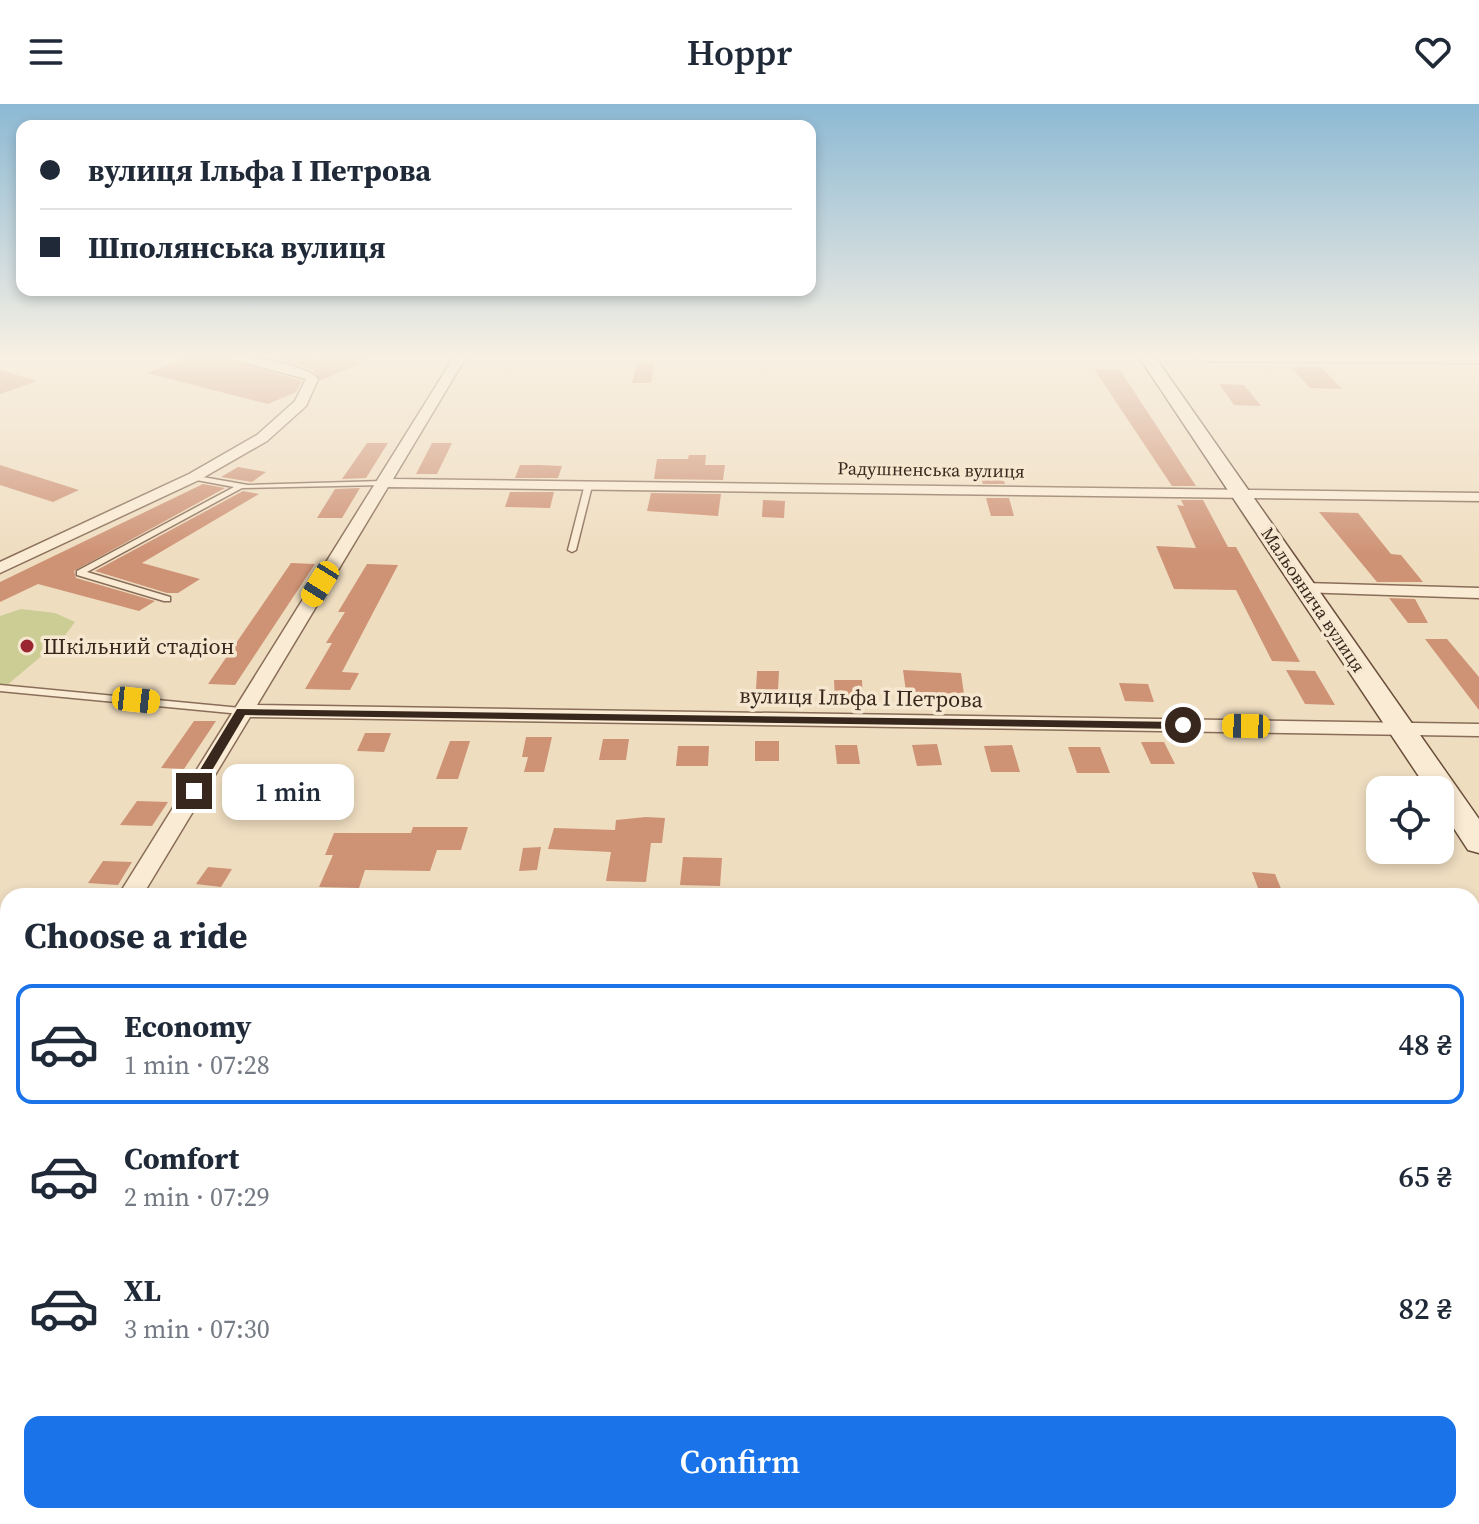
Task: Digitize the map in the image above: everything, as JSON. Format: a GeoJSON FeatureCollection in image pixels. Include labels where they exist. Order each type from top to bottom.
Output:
{"type":"FeatureCollection","features":[{"type":"Feature","properties":{"kind":"street"},"geometry":{"type":"LineString","coordinates":[[0,568],[194,477],[279,423]]}},
{"type":"Feature","properties":{"kind":"street"},"geometry":{"type":"LineString","coordinates":[[135,888],[420,423]]}},
{"type":"Feature","properties":{"kind":"street","name":"Мальовнича вулиця"},"geometry":{"type":"LineString","coordinates":[[1192,423],[1479,842]]}},
{"type":"Feature","properties":{"kind":"street","name":"Радушненська вулиця"},"geometry":{"type":"LineString","coordinates":[[383,483],[1479,497]]}},
{"type":"Feature","properties":{"kind":"street"},"geometry":{"type":"LineString","coordinates":[[1305,588],[1479,593]]}},
{"type":"Feature","properties":{"kind":"street","name":"вулиця Ільфа І Петрова"},"geometry":{"type":"LineString","coordinates":[[241,711],[1479,730]]}},
{"type":"Feature","properties":{"kind":"lane"},"geometry":{"type":"LineString","coordinates":[[194,477],[241,486],[383,483]]}},
{"type":"Feature","properties":{"kind":"lane"},"geometry":{"type":"LineString","coordinates":[[167,599],[80,573],[241,486]]}},
{"type":"Feature","properties":{"kind":"lane"},"geometry":{"type":"LineString","coordinates":[[572,550],[588,486]]}},
{"type":"Feature","properties":{"kind":"lane"},"geometry":{"type":"LineString","coordinates":[[0,688],[241,711]]}},
{"type":"Feature","properties":{"kind":"green space","name":"Шкільний стадіон"},"geometry":{"type":"Polygon","coordinates":[[[21,609],[55,613],[75,622],[63,638],[0,691],[0,616],[21,609]]]}},
{"type":"Feature","properties":{"kind":"building"},"geometry":{"type":"Polygon","coordinates":[[[1130,423],[1155,423],[1196,486],[1172,486],[1130,423]]]}},
{"type":"Feature","properties":{"kind":"building"},"geometry":{"type":"Polygon","coordinates":[[[367,443],[388,443],[366,478],[342,479],[367,443]]]}},
{"type":"Feature","properties":{"kind":"building"},"geometry":{"type":"Polygon","coordinates":[[[432,443],[452,443],[437,474],[416,474],[432,443]]]}},
{"type":"Feature","properties":{"kind":"building"},"geometry":{"type":"Polygon","coordinates":[[[689,455],[706,455],[705,465],[725,465],[723,480],[654,479],[657,459],[688,459],[689,455]]]}},
{"type":"Feature","properties":{"kind":"building"},"geometry":{"type":"Polygon","coordinates":[[[0,465],[79,490],[53,502],[0,485],[0,465]]]}},
{"type":"Feature","properties":{"kind":"building"},"geometry":{"type":"Polygon","coordinates":[[[520,465],[562,466],[558,478],[515,478],[520,465]]]}},
{"type":"Feature","properties":{"kind":"building"},"geometry":{"type":"Polygon","coordinates":[[[238,467],[266,472],[252,482],[221,477],[238,467]]]}},
{"type":"Feature","properties":{"kind":"building"},"geometry":{"type":"Polygon","coordinates":[[[978,468],[1000,468],[1005,484],[983,484],[978,468]]]}},
{"type":"Feature","properties":{"kind":"building"},"geometry":{"type":"Polygon","coordinates":[[[203,484],[225,488],[74,571],[76,578],[155,601],[139,611],[38,584],[0,602],[0,582],[203,484]]]}},
{"type":"Feature","properties":{"kind":"building"},"geometry":{"type":"Polygon","coordinates":[[[360,488],[342,518],[317,518],[335,489],[360,488]]]}},
{"type":"Feature","properties":{"kind":"building"},"geometry":{"type":"Polygon","coordinates":[[[243,491],[259,494],[142,563],[200,579],[178,593],[167,593],[95,571],[243,491]]]}},
{"type":"Feature","properties":{"kind":"building"},"geometry":{"type":"Polygon","coordinates":[[[510,492],[554,492],[550,508],[505,507],[510,492]]]}},
{"type":"Feature","properties":{"kind":"building"},"geometry":{"type":"Polygon","coordinates":[[[651,493],[721,494],[718,516],[647,511],[651,493]]]}},
{"type":"Feature","properties":{"kind":"building"},"geometry":{"type":"Polygon","coordinates":[[[986,498],[1009,498],[1014,516],[991,516],[986,498]]]}},
{"type":"Feature","properties":{"kind":"building"},"geometry":{"type":"Polygon","coordinates":[[[763,500],[785,501],[784,518],[762,517],[763,500]]]}},
{"type":"Feature","properties":{"kind":"building"},"geometry":{"type":"Polygon","coordinates":[[[1181,500],[1203,500],[1228,547],[1236,547],[1300,662],[1272,661],[1236,590],[1174,589],[1156,546],[1196,548],[1177,505],[1184,506],[1181,500]]]}},
{"type":"Feature","properties":{"kind":"building"},"geometry":{"type":"Polygon","coordinates":[[[1319,512],[1358,513],[1391,554],[1401,555],[1423,582],[1377,582],[1319,512]]]}},
{"type":"Feature","properties":{"kind":"building"},"geometry":{"type":"Polygon","coordinates":[[[291,563],[315,564],[235,685],[208,684],[291,563]]]}},
{"type":"Feature","properties":{"kind":"building"},"geometry":{"type":"Polygon","coordinates":[[[367,564],[398,565],[342,672],[359,673],[350,690],[305,689],[332,643],[326,643],[345,612],[338,612],[367,564]]]}},
{"type":"Feature","properties":{"kind":"building"},"geometry":{"type":"Polygon","coordinates":[[[1389,598],[1415,599],[1428,623],[1408,623],[1389,598]]]}},
{"type":"Feature","properties":{"kind":"building"},"geometry":{"type":"Polygon","coordinates":[[[1425,639],[1447,639],[1479,677],[1479,710],[1425,639]]]}},
{"type":"Feature","properties":{"kind":"building"},"geometry":{"type":"Polygon","coordinates":[[[903,670],[961,673],[964,694],[906,692],[903,670]]]}},
{"type":"Feature","properties":{"kind":"building"},"geometry":{"type":"Polygon","coordinates":[[[1286,670],[1315,671],[1335,705],[1305,704],[1286,670]]]}},
{"type":"Feature","properties":{"kind":"building"},"geometry":{"type":"Polygon","coordinates":[[[757,671],[779,671],[778,690],[756,689],[757,671]]]}},
{"type":"Feature","properties":{"kind":"building"},"geometry":{"type":"Polygon","coordinates":[[[834,680],[862,680],[863,701],[835,700],[834,680]]]}},
{"type":"Feature","properties":{"kind":"building"},"geometry":{"type":"Polygon","coordinates":[[[1119,683],[1148,684],[1154,702],[1125,701],[1119,683]]]}},
{"type":"Feature","properties":{"kind":"building"},"geometry":{"type":"Polygon","coordinates":[[[194,721],[216,721],[184,769],[161,768],[194,721]]]}},
{"type":"Feature","properties":{"kind":"building"},"geometry":{"type":"Polygon","coordinates":[[[365,733],[391,733],[384,752],[357,751],[365,733]]]}},
{"type":"Feature","properties":{"kind":"building"},"geometry":{"type":"Polygon","coordinates":[[[526,737],[552,737],[544,772],[524,772],[528,757],[522,757],[526,737]]]}},
{"type":"Feature","properties":{"kind":"building"},"geometry":{"type":"Polygon","coordinates":[[[603,739],[629,739],[626,760],[599,760],[603,739]]]}},
{"type":"Feature","properties":{"kind":"building"},"geometry":{"type":"Polygon","coordinates":[[[450,741],[470,741],[458,779],[436,779],[450,741]]]}},
{"type":"Feature","properties":{"kind":"building"},"geometry":{"type":"Polygon","coordinates":[[[755,741],[779,741],[779,761],[755,761],[755,741]]]}},
{"type":"Feature","properties":{"kind":"building"},"geometry":{"type":"Polygon","coordinates":[[[1141,742],[1164,742],[1175,764],[1151,764],[1141,742]]]}},
{"type":"Feature","properties":{"kind":"building"},"geometry":{"type":"Polygon","coordinates":[[[937,744],[942,765],[917,766],[912,745],[937,744]]]}},
{"type":"Feature","properties":{"kind":"building"},"geometry":{"type":"Polygon","coordinates":[[[835,745],[857,745],[860,764],[837,764],[835,745]]]}},
{"type":"Feature","properties":{"kind":"building"},"geometry":{"type":"Polygon","coordinates":[[[1012,745],[1020,772],[991,772],[984,746],[1012,745]]]}},
{"type":"Feature","properties":{"kind":"building"},"geometry":{"type":"Polygon","coordinates":[[[678,746],[709,746],[708,766],[676,766],[678,746]]]}},
{"type":"Feature","properties":{"kind":"building"},"geometry":{"type":"Polygon","coordinates":[[[1068,747],[1100,747],[1110,773],[1077,773],[1068,747]]]}},
{"type":"Feature","properties":{"kind":"building"},"geometry":{"type":"Polygon","coordinates":[[[137,801],[168,802],[152,826],[120,825],[137,801]]]}},
{"type":"Feature","properties":{"kind":"building"},"geometry":{"type":"Polygon","coordinates":[[[665,818],[662,843],[651,843],[646,882],[606,881],[611,852],[548,849],[554,828],[615,830],[616,820],[665,818]]]}},
{"type":"Feature","properties":{"kind":"building"},"geometry":{"type":"Polygon","coordinates":[[[413,827],[468,827],[461,850],[437,850],[430,871],[365,870],[359,888],[319,887],[333,855],[325,855],[334,833],[411,833],[413,827]]]}},
{"type":"Feature","properties":{"kind":"building"},"geometry":{"type":"Polygon","coordinates":[[[541,847],[537,870],[519,871],[523,848],[541,847]]]}},
{"type":"Feature","properties":{"kind":"building"},"geometry":{"type":"Polygon","coordinates":[[[683,857],[722,858],[720,886],[680,885],[683,857]]]}},
{"type":"Feature","properties":{"kind":"building"},"geometry":{"type":"Polygon","coordinates":[[[103,861],[132,862],[118,885],[88,883],[103,861]]]}},
{"type":"Feature","properties":{"kind":"building"},"geometry":{"type":"Polygon","coordinates":[[[208,867],[232,869],[221,887],[196,884],[208,867]]]}},
{"type":"Feature","properties":{"kind":"building"},"geometry":{"type":"Polygon","coordinates":[[[1252,872],[1275,874],[1281,888],[1258,888],[1252,872]]]}},
{"type":"Feature","properties":{"kind":"place","name":"Шкільний стадіон"},"geometry":{"type":"Point","coordinates":[27,646]}},
{"type":"Feature","properties":{"kind":"route"},"geometry":{"type":"LineString","coordinates":[[194,791],[241,711],[1183,725]]}}]}
